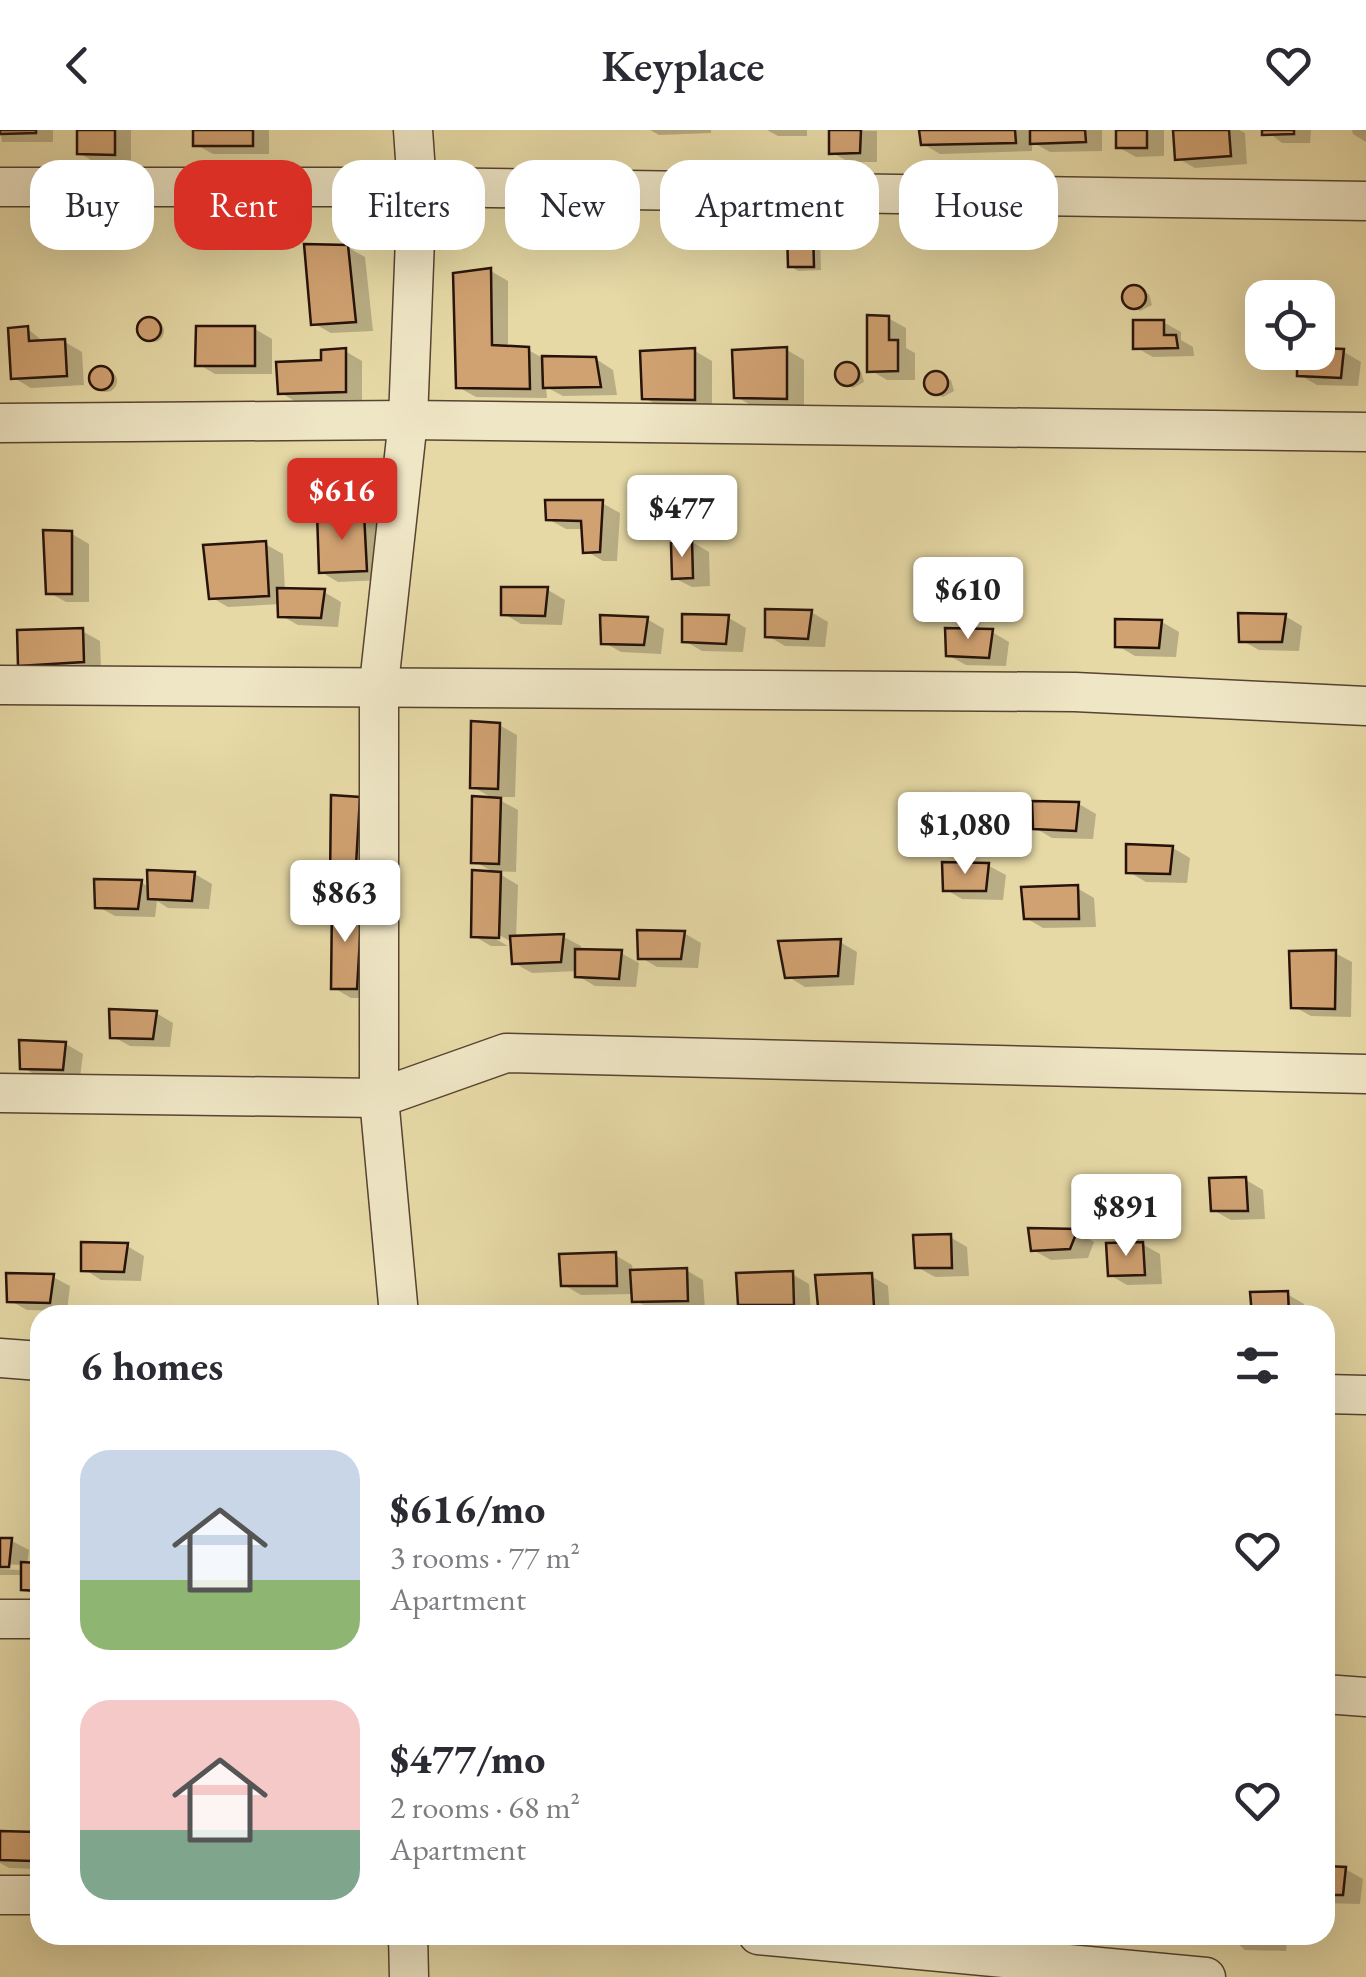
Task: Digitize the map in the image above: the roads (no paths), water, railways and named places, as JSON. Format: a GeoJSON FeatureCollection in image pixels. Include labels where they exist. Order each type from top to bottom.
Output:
{"type":"FeatureCollection","features":[{"type":"Feature","properties":{"kind":"street"},"geometry":{"type":"LineString","coordinates":[[413,130],[415,160]]}},
{"type":"Feature","properties":{"kind":"street"},"geometry":{"type":"LineString","coordinates":[[0,187],[332,187]]}},
{"type":"Feature","properties":{"kind":"street"},"geometry":{"type":"LineString","coordinates":[[485,188],[1366,201]]}},
{"type":"Feature","properties":{"kind":"street"},"geometry":{"type":"LineString","coordinates":[[398,1305],[379,1098],[379,684],[408,420],[415,250]]}},
{"type":"Feature","properties":{"kind":"street"},"geometry":{"type":"LineString","coordinates":[[0,423],[408,420],[1366,432]]}},
{"type":"Feature","properties":{"kind":"street"},"geometry":{"type":"LineString","coordinates":[[0,685],[379,684],[1075,692],[1366,706]]}},
{"type":"Feature","properties":{"kind":"street"},"geometry":{"type":"LineString","coordinates":[[0,1093],[379,1098],[506,1053],[1366,1074]]}},
{"type":"Feature","properties":{"kind":"street"},"geometry":{"type":"LineString","coordinates":[[0,1358],[30,1360]]}},
{"type":"Feature","properties":{"kind":"street"},"geometry":{"type":"LineString","coordinates":[[1335,1394],[1366,1395]]}},
{"type":"Feature","properties":{"kind":"street"},"geometry":{"type":"LineString","coordinates":[[0,1619],[30,1620]]}},
{"type":"Feature","properties":{"kind":"street"},"geometry":{"type":"LineString","coordinates":[[1335,1695],[1366,1697]]}},
{"type":"Feature","properties":{"kind":"street"},"geometry":{"type":"LineString","coordinates":[[0,1895],[30,1895]]}},
{"type":"Feature","properties":{"kind":"street"},"geometry":{"type":"LineString","coordinates":[[408,1945],[408,1977]]}},
{"type":"Feature","properties":{"kind":"street"},"geometry":{"type":"LineString","coordinates":[[865,1945],[1206,1977]]}}]}
